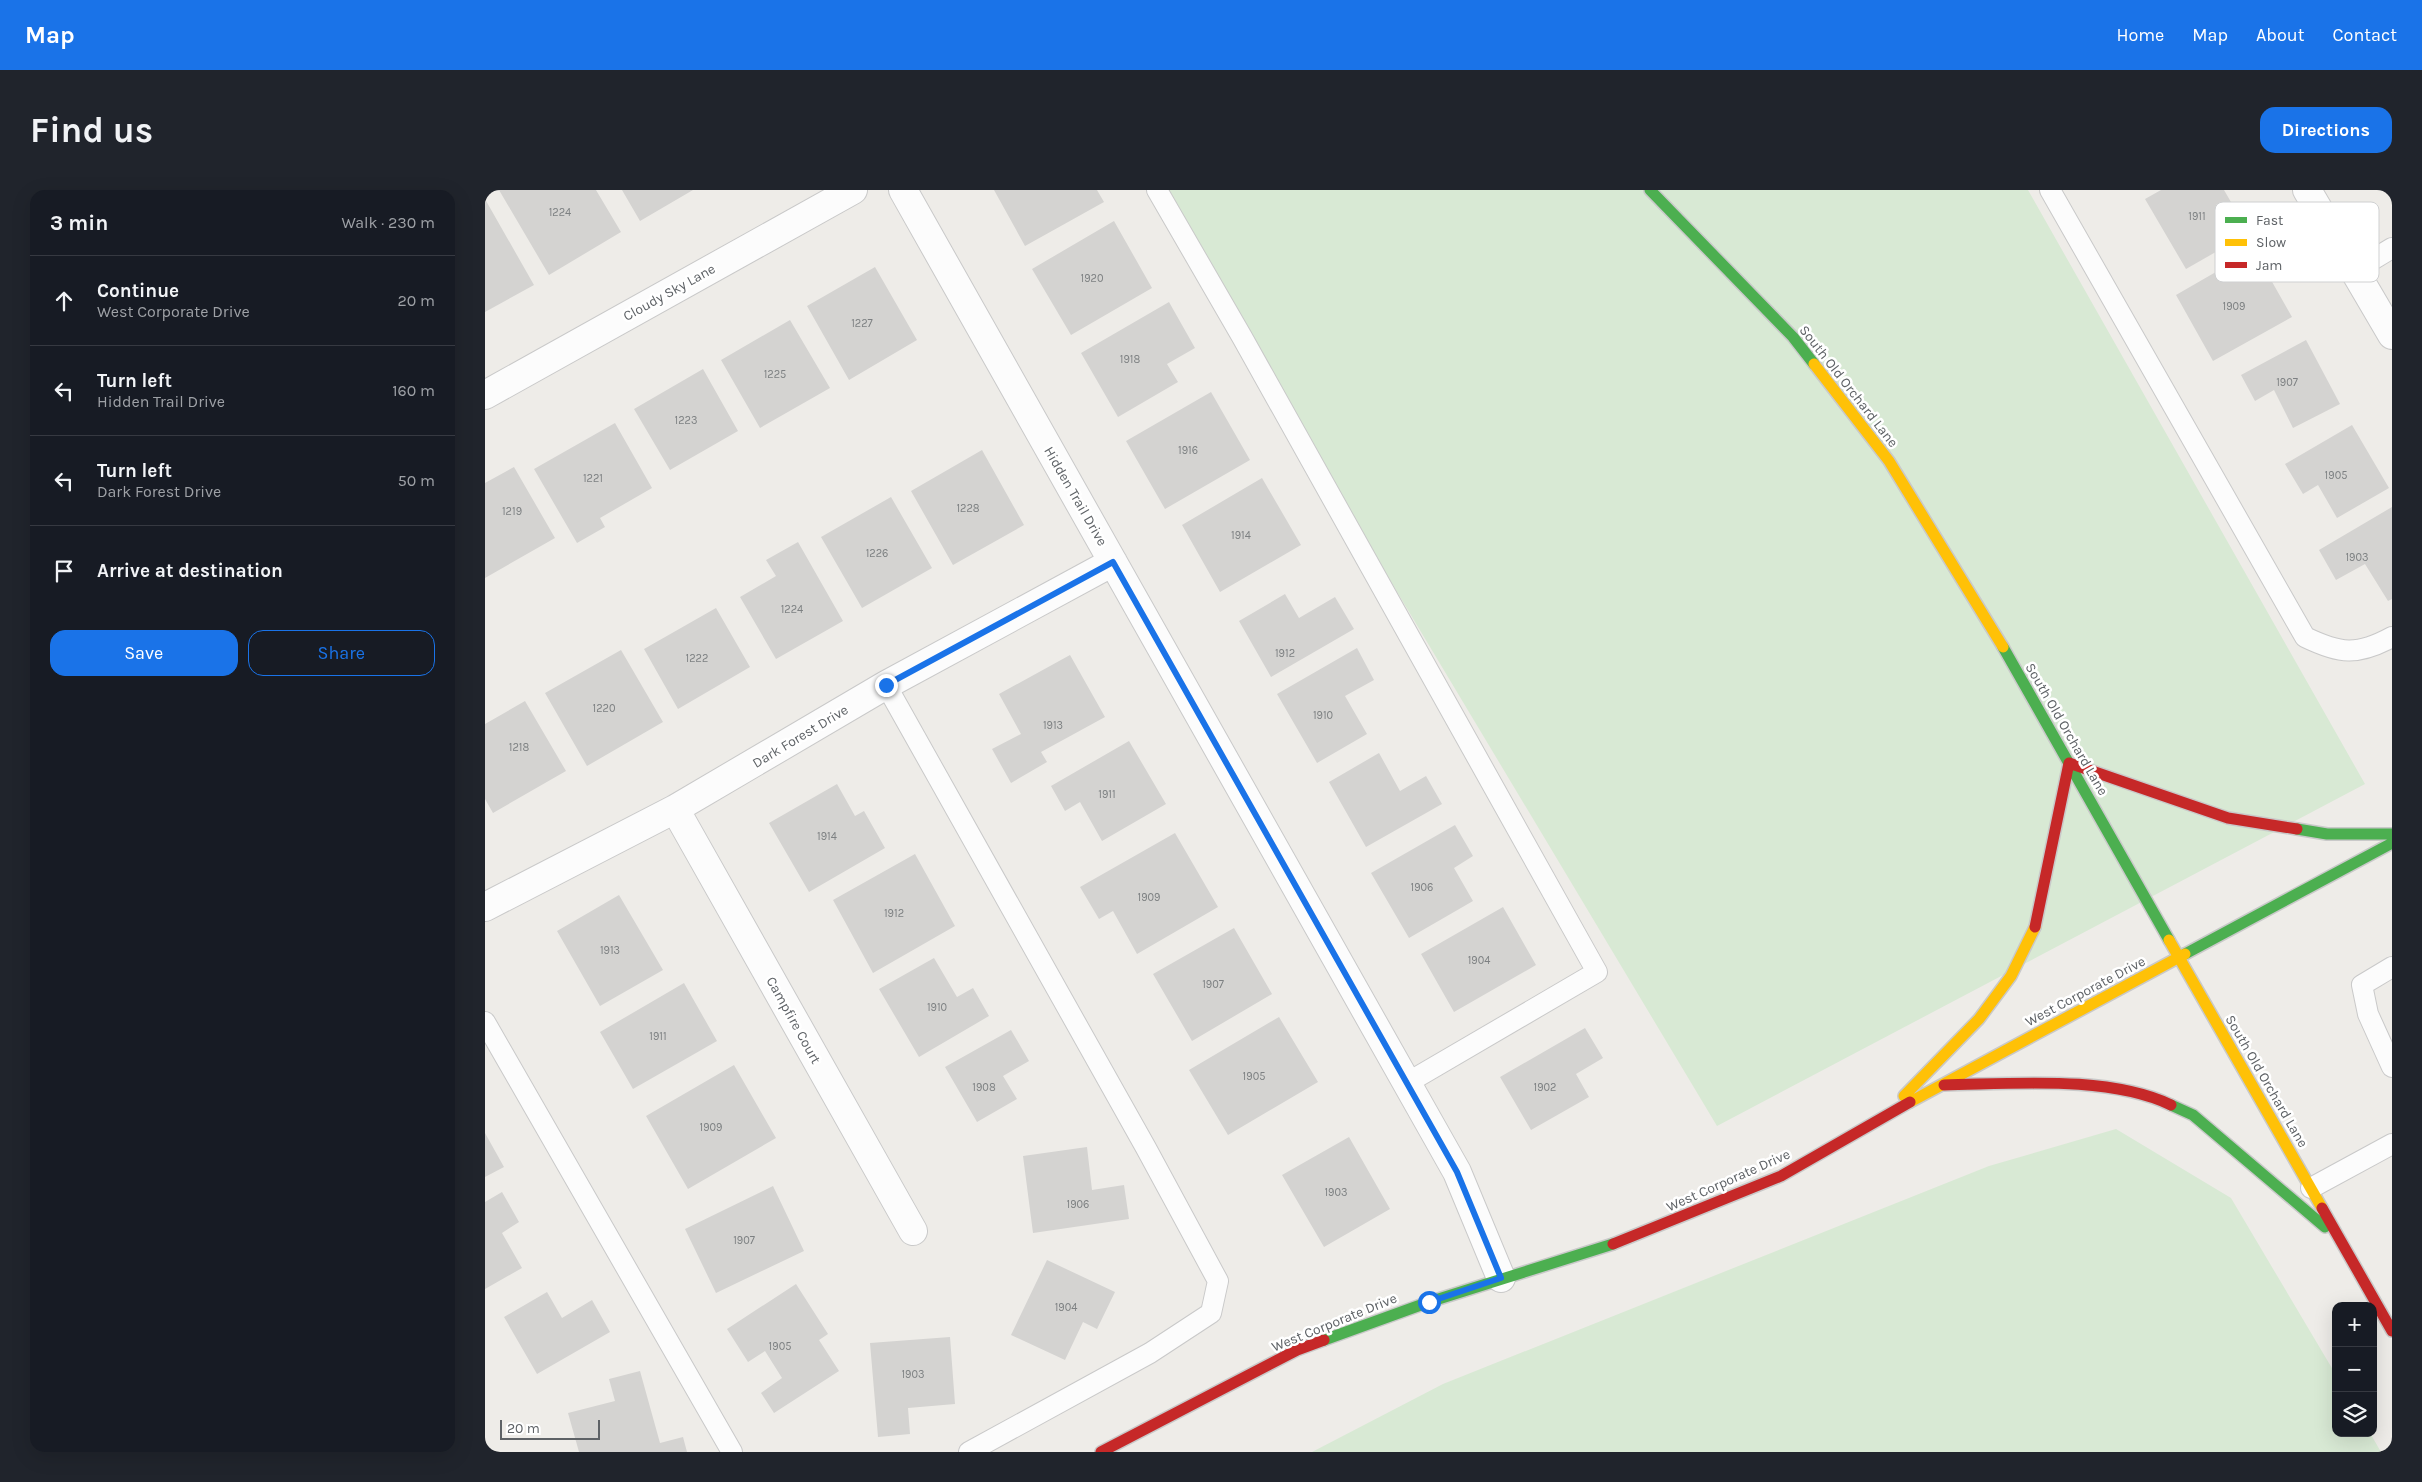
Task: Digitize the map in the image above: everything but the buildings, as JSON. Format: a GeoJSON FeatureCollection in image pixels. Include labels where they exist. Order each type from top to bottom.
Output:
{"type":"FeatureCollection","features":[{"type":"Feature","properties":{"kind":"street","name":"Cloudy Sky Lane"},"geometry":{"type":"LineString","coordinates":[[485,395],[853,190]]}},
{"type":"Feature","properties":{"kind":"street","name":"Hidden Trail Drive"},"geometry":{"type":"LineString","coordinates":[[903,190],[1457,1172],[1501,1278]]}},
{"type":"Feature","properties":{"kind":"street","name":"South Old Orchard Lane"},"geometry":{"type":"LineString","coordinates":[[1650,190],[1793,337],[1889,461],[1994,632],[2392,1331]]}},
{"type":"Feature","properties":{"kind":"street"},"geometry":{"type":"LineString","coordinates":[[2307,190],[2314,202]]}},
{"type":"Feature","properties":{"kind":"street"},"geometry":{"type":"LineString","coordinates":[[2361,282],[2392,335]]}},
{"type":"Feature","properties":{"kind":"street","name":"Dark Forest Drive"},"geometry":{"type":"LineString","coordinates":[[485,907],[675,809],[886,685],[1113,562]]}},
{"type":"Feature","properties":{"kind":"street"},"geometry":{"type":"LineString","coordinates":[[1882,1118],[1979,1019],[2011,976],[2035,933],[2069,763],[2228,818],[2327,834],[2392,834]]}},
{"type":"Feature","properties":{"kind":"street","name":"Campfire Court"},"geometry":{"type":"LineString","coordinates":[[675,809],[913,1231]]}},
{"type":"Feature","properties":{"kind":"street","name":"West Corporate Drive"},"geometry":{"type":"LineString","coordinates":[[1101,1452],[1297,1350],[1501,1278],[1622,1242],[1781,1176],[1941,1085],[2392,842]]}},
{"type":"Feature","properties":{"kind":"street"},"geometry":{"type":"LineString","coordinates":[[1941,1085],[2050,1084],[2107,1087],[2153,1096],[2193,1115],[2341,1242]]}},
{"type":"Feature","properties":{"kind":"lane"},"geometry":{"type":"LineString","coordinates":[[1157,190],[1247,346],[1597,972],[1407,1083]]}},
{"type":"Feature","properties":{"kind":"lane"},"geometry":{"type":"LineString","coordinates":[[2050,190],[2305,638],[2332,650],[2358,650],[2378,645],[2392,637]]}},
{"type":"Feature","properties":{"kind":"lane"},"geometry":{"type":"LineString","coordinates":[[2379,256],[2392,248]]}},
{"type":"Feature","properties":{"kind":"lane"},"geometry":{"type":"LineString","coordinates":[[886,685],[1146,1148],[1218,1281],[1211,1313],[1150,1352],[969,1452]]}},
{"type":"Feature","properties":{"kind":"lane"},"geometry":{"type":"LineString","coordinates":[[2392,967],[2362,986],[2368,1014],[2392,1067]]}},
{"type":"Feature","properties":{"kind":"lane"},"geometry":{"type":"LineString","coordinates":[[485,1022],[732,1452]]}},
{"type":"Feature","properties":{"kind":"lane"},"geometry":{"type":"LineString","coordinates":[[2311,1188],[2392,1144]]}},
{"type":"Feature","properties":{"kind":"green space"},"geometry":{"type":"Polygon","coordinates":[[[1166,190],[2028,190],[2365,784],[1717,1126],[1315,455],[1166,190]]]}},
{"type":"Feature","properties":{"kind":"green space"},"geometry":{"type":"Polygon","coordinates":[[[2116,1129],[2231,1198],[2332,1368],[2332,1437],[2372,1437],[2381,1452],[1312,1452],[1443,1384],[1989,1166],[2116,1129]]]}},
{"type":"Feature","properties":{"kind":"traffic: fast"},"geometry":{"type":"LineString","coordinates":[[1650,190],[1793,337],[1814,364]]}},
{"type":"Feature","properties":{"kind":"traffic: fast"},"geometry":{"type":"LineString","coordinates":[[2003,647],[2169,940]]}},
{"type":"Feature","properties":{"kind":"traffic: fast"},"geometry":{"type":"LineString","coordinates":[[2297,829],[2327,834],[2392,834]]}},
{"type":"Feature","properties":{"kind":"traffic: fast"},"geometry":{"type":"LineString","coordinates":[[2185,954],[2392,843]]}},
{"type":"Feature","properties":{"kind":"traffic: fast"},"geometry":{"type":"LineString","coordinates":[[2171,1105],[2193,1115],[2325,1227]]}},
{"type":"Feature","properties":{"kind":"traffic: fast"},"geometry":{"type":"LineString","coordinates":[[1324,1340],[1429,1302],[1613,1244]]}},
{"type":"Feature","properties":{"kind":"traffic: slow"},"geometry":{"type":"LineString","coordinates":[[1814,364],[1889,461],[2003,647]]}},
{"type":"Feature","properties":{"kind":"traffic: slow"},"geometry":{"type":"LineString","coordinates":[[1904,1096],[1979,1019],[2011,976],[2035,927]]}},
{"type":"Feature","properties":{"kind":"traffic: slow"},"geometry":{"type":"LineString","coordinates":[[2169,940],[2322,1208]]}},
{"type":"Feature","properties":{"kind":"traffic: slow"},"geometry":{"type":"LineString","coordinates":[[1910,1102],[2185,954]]}},
{"type":"Feature","properties":{"kind":"traffic: jam"},"geometry":{"type":"LineString","coordinates":[[2035,927],[2069,763],[2228,818],[2297,829]]}},
{"type":"Feature","properties":{"kind":"traffic: jam"},"geometry":{"type":"LineString","coordinates":[[1944,1085],[2030,1083],[2090,1085],[2146,1095],[2171,1105]]}},
{"type":"Feature","properties":{"kind":"traffic: jam"},"geometry":{"type":"LineString","coordinates":[[1613,1244],[1781,1176],[1910,1102]]}},
{"type":"Feature","properties":{"kind":"traffic: jam"},"geometry":{"type":"LineString","coordinates":[[2322,1208],[2392,1331]]}},
{"type":"Feature","properties":{"kind":"traffic: jam"},"geometry":{"type":"LineString","coordinates":[[1101,1452],[1297,1350],[1324,1340]]}},
{"type":"Feature","properties":{"kind":"route"},"geometry":{"type":"LineString","coordinates":[[886,685],[1113,562],[1457,1172],[1501,1278],[1429,1302]]}}]}
